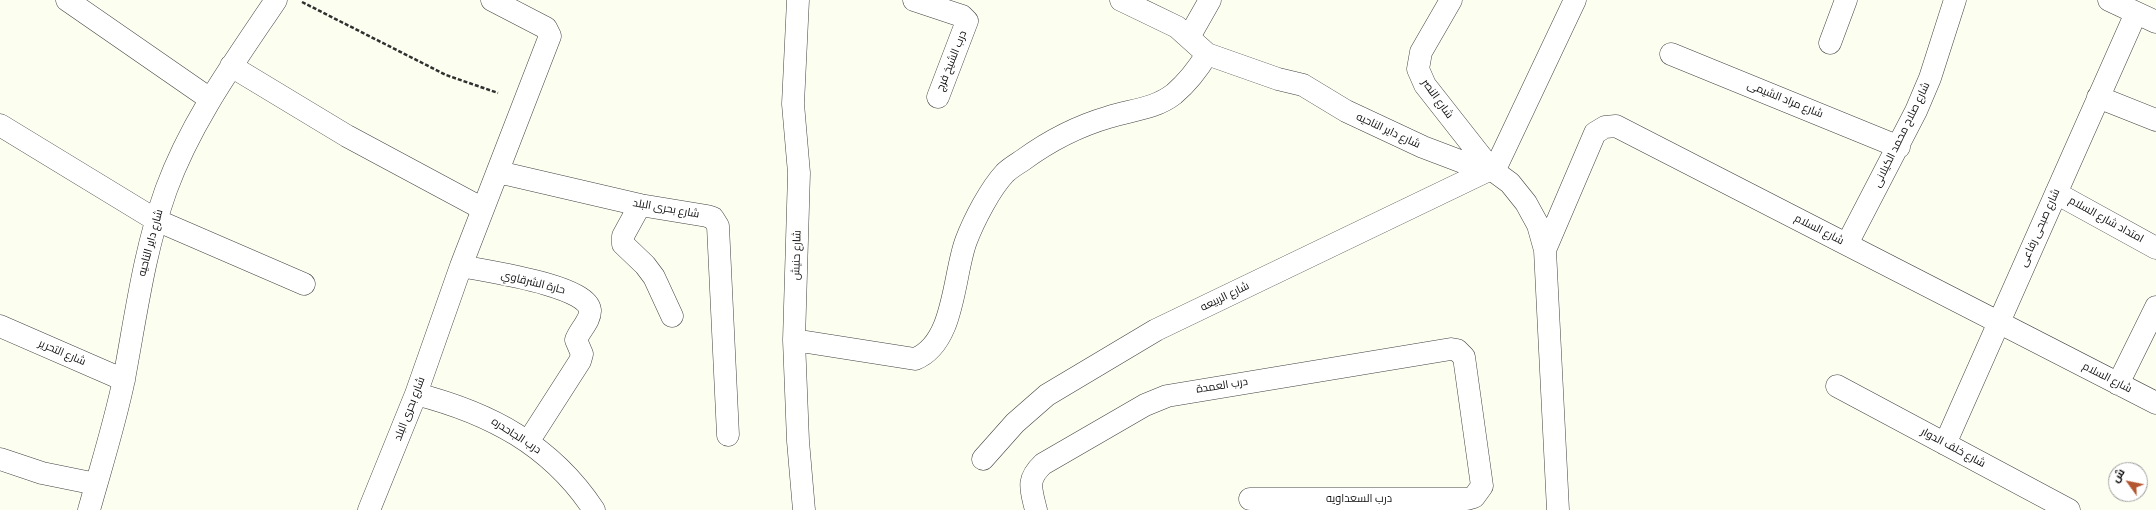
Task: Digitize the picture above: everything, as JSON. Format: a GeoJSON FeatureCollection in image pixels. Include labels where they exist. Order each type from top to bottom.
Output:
{"type":"FeatureCollection","features":[{"type":"Feature","properties":{"kind":"street"},"geometry":{"type":"LineString","coordinates":[[67,0],[210,99]]}},
{"type":"Feature","properties":{"kind":"street","name":"شارع داير الناحيه"},"geometry":{"type":"LineString","coordinates":[[89,510],[124,380],[138,291],[156,220],[176,166],[210,99],[276,0]]}},
{"type":"Feature","properties":{"kind":"street","name":"شارع بحرى البلد"},"geometry":{"type":"LineString","coordinates":[[375,508],[461,266],[526,103],[550,36],[550,32],[546,28],[492,0]]}},
{"type":"Feature","properties":{"kind":"street","name":"شارع حنيش"},"geometry":{"type":"LineString","coordinates":[[798,0],[792,104],[799,173],[794,340],[798,441],[804,510]]}},
{"type":"Feature","properties":{"kind":"street","name":"درب الشيخ فرج"},"geometry":{"type":"LineString","coordinates":[[914,0],[954,6],[965,18],[967,25],[938,97]]}},
{"type":"Feature","properties":{"kind":"street","name":"شارع داير الناحيه"},"geometry":{"type":"LineString","coordinates":[[1121,0],[1164,20],[1189,37],[1207,54],[1278,79],[1303,85],[1346,110],[1422,147],[1474,167],[1491,169]]}},
{"type":"Feature","properties":{"kind":"street"},"geometry":{"type":"LineString","coordinates":[[1189,37],[1210,0]]}},
{"type":"Feature","properties":{"kind":"street","name":"شارع النصر"},"geometry":{"type":"LineString","coordinates":[[1451,0],[1421,52],[1418,69],[1425,85],[1491,169]]}},
{"type":"Feature","properties":{"kind":"street"},"geometry":{"type":"LineString","coordinates":[[1558,510],[1545,250],[1538,225],[1526,203],[1510,183],[1491,169],[1496,165],[1575,0]]}},
{"type":"Feature","properties":{"kind":"street"},"geometry":{"type":"LineString","coordinates":[[1830,43],[1846,0]]}},
{"type":"Feature","properties":{"kind":"street","name":"شارع صلاح محمد الكيلانى"},"geometry":{"type":"LineString","coordinates":[[1847,244],[1898,147],[1930,78],[1955,0]]}},
{"type":"Feature","properties":{"kind":"street"},"geometry":{"type":"LineString","coordinates":[[2109,0],[2156,22]]}},
{"type":"Feature","properties":{"kind":"street","name":"شارع صبحى رفاعى"},"geometry":{"type":"LineString","coordinates":[[1945,444],[2136,13]]}},
{"type":"Feature","properties":{"kind":"street"},"geometry":{"type":"LineString","coordinates":[[794,340],[915,359],[924,355],[937,338],[947,320],[953,299],[955,278],[966,240],[983,205],[1006,172],[1038,149],[1072,130],[1110,117],[1148,108],[1173,94],[1194,74],[1207,54]]}},
{"type":"Feature","properties":{"kind":"street","name":"شارع مراد الشيمى"},"geometry":{"type":"LineString","coordinates":[[1671,54],[1898,147]]}},
{"type":"Feature","properties":{"kind":"street"},"geometry":{"type":"LineString","coordinates":[[231,66],[347,136],[483,209]]}},
{"type":"Feature","properties":{"kind":"street"},"geometry":{"type":"LineString","coordinates":[[2098,97],[2156,120]]}},
{"type":"Feature","properties":{"kind":"street"},"geometry":{"type":"LineString","coordinates":[[0,125],[156,220],[304,284]]}},
{"type":"Feature","properties":{"kind":"street","name":"شارع السلام"},"geometry":{"type":"LineString","coordinates":[[1545,250],[1595,133],[1605,127],[1616,126],[2156,403]]}},
{"type":"Feature","properties":{"kind":"street","name":"شارع الربيعه"},"geometry":{"type":"LineString","coordinates":[[984,459],[1015,423],[1047,395],[1156,330],[1491,169]]}},
{"type":"Feature","properties":{"kind":"street","name":"شارع بحرى البلد"},"geometry":{"type":"LineString","coordinates":[[498,172],[640,205],[708,216],[712,218],[718,226],[728,435]]}},
{"type":"Feature","properties":{"kind":"street","name":"امتداد شارع السلام"},"geometry":{"type":"LineString","coordinates":[[2056,192],[2156,248]]}},
{"type":"Feature","properties":{"kind":"street"},"geometry":{"type":"LineString","coordinates":[[640,205],[623,236],[623,244],[646,265],[654,277],[672,316]]}},
{"type":"Feature","properties":{"kind":"street","name":"حارة الشرقاوي"},"geometry":{"type":"LineString","coordinates":[[461,266],[561,287],[585,301],[590,308],[590,314],[576,340],[582,354],[580,361],[528,442]]}},
{"type":"Feature","properties":{"kind":"street"},"geometry":{"type":"LineString","coordinates":[[2118,384],[2156,307]]}},
{"type":"Feature","properties":{"kind":"street","name":"شارع التحرير"},"geometry":{"type":"LineString","coordinates":[[0,326],[124,380]]}},
{"type":"Feature","properties":{"kind":"street","name":"درب العمدة"},"geometry":{"type":"LineString","coordinates":[[1036,510],[1030,487],[1031,478],[1043,464],[1145,405],[1167,396],[1451,349],[1457,350],[1464,357],[1482,486],[1474,497],[1467,499]]}},
{"type":"Feature","properties":{"kind":"street","name":"شارع خلف الدوار"},"geometry":{"type":"LineString","coordinates":[[1837,386],[2068,510]]}},
{"type":"Feature","properties":{"kind":"street","name":"درب الجاحدره"},"geometry":{"type":"LineString","coordinates":[[416,394],[453,404],[489,418],[528,442],[552,460],[574,483],[594,510]]}},
{"type":"Feature","properties":{"kind":"street"},"geometry":{"type":"LineString","coordinates":[[0,459],[42,473],[96,484]]}},
{"type":"Feature","properties":{"kind":"street","name":"درب السعداويه"},"geometry":{"type":"LineString","coordinates":[[1250,499],[1467,499]]}},
{"type":"Feature","properties":{"kind":"path"},"geometry":{"type":"LineString","coordinates":[[298,0],[446,74],[526,103]]}}]}
